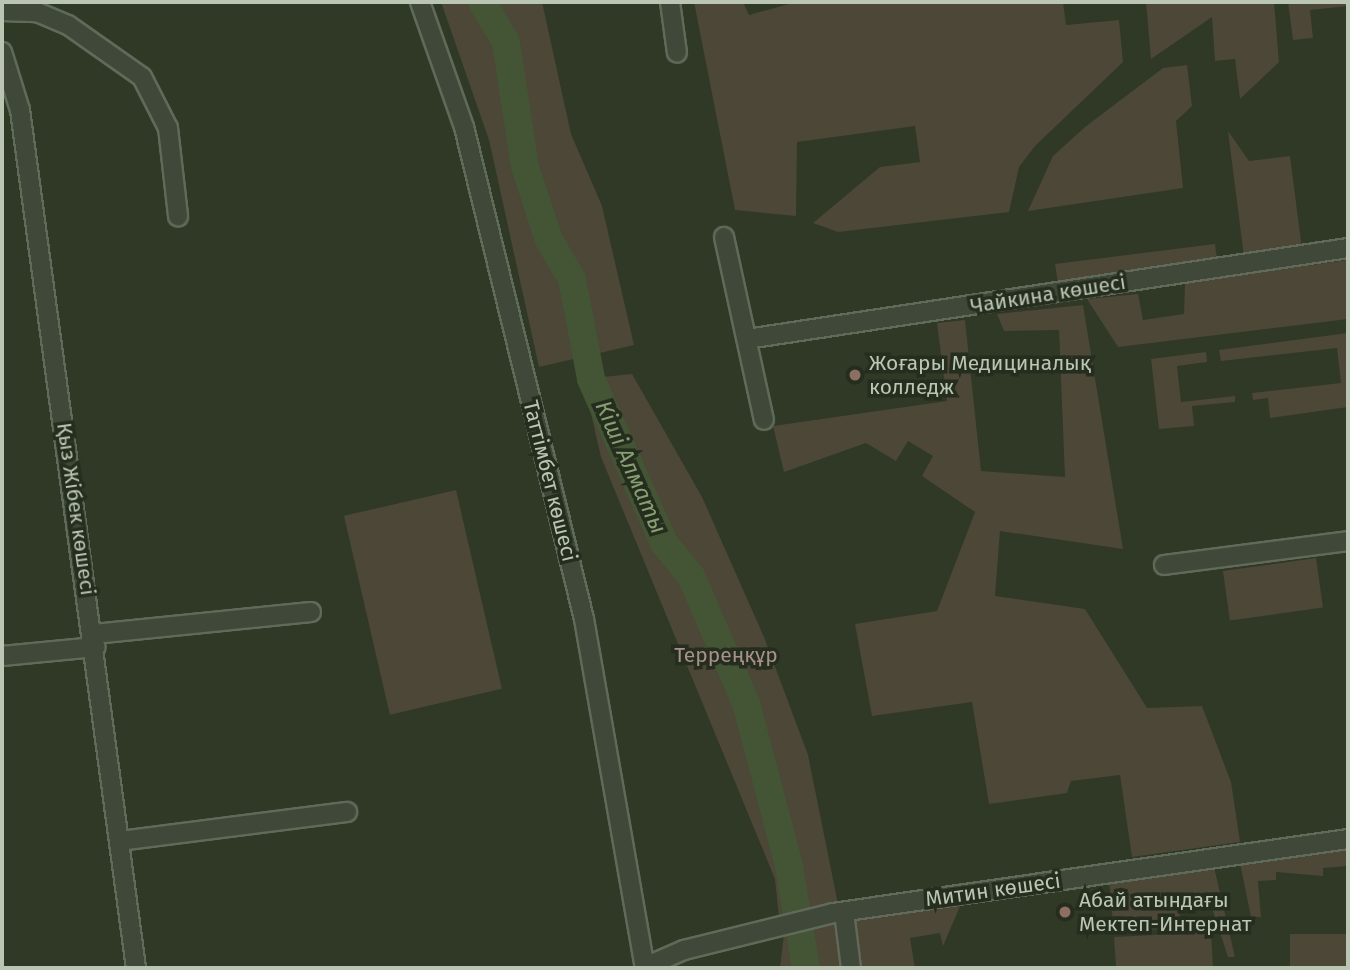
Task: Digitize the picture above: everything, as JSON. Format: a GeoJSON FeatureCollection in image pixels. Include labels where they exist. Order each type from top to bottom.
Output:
{"type":"FeatureCollection","features":[{"type":"Feature","properties":{"kind":"street","name":"Таттімбет көшесі"},"geometry":{"type":"LineString","coordinates":[[420,2],[464,127],[584,619],[645,968]]}},
{"type":"Feature","properties":{"kind":"street"},"geometry":{"type":"LineString","coordinates":[[670,2],[677,53]]}},
{"type":"Feature","properties":{"kind":"street"},"geometry":{"type":"LineString","coordinates":[[2,11],[37,12],[68,25],[142,77],[168,128],[178,216]]}},
{"type":"Feature","properties":{"kind":"street","name":"Қыз Жібек көшесі"},"geometry":{"type":"LineString","coordinates":[[2,52],[20,110],[95,640],[136,968]]}},
{"type":"Feature","properties":{"kind":"street"},"geometry":{"type":"LineString","coordinates":[[724,237],[764,420]]}},
{"type":"Feature","properties":{"kind":"street","name":"Чайкина көшесі"},"geometry":{"type":"LineString","coordinates":[[747,339],[1348,248]]}},
{"type":"Feature","properties":{"kind":"street"},"geometry":{"type":"LineString","coordinates":[[1164,565],[1348,541]]}},
{"type":"Feature","properties":{"kind":"street"},"geometry":{"type":"LineString","coordinates":[[2,656],[95,640],[311,612]]}},
{"type":"Feature","properties":{"kind":"street"},"geometry":{"type":"LineString","coordinates":[[120,841],[347,812]]}},
{"type":"Feature","properties":{"kind":"street","name":"Митин көшесі"},"geometry":{"type":"LineString","coordinates":[[645,968],[684,950],[814,916],[1348,839]]}},
{"type":"Feature","properties":{"kind":"street"},"geometry":{"type":"LineString","coordinates":[[844,912],[851,968]]}},
{"type":"Feature","properties":{"kind":"green space"},"geometry":{"type":"Polygon","coordinates":[[[441,2],[542,2],[571,134],[602,206],[634,345],[539,367],[489,140],[441,2]]]}},
{"type":"Feature","properties":{"kind":"green space"},"geometry":{"type":"Polygon","coordinates":[[[694,2],[743,2],[749,15],[796,2],[1063,2],[1066,25],[1119,20],[1123,62],[1035,146],[1019,167],[1009,212],[838,232],[813,223],[880,167],[920,162],[915,126],[797,142],[796,216],[735,210],[694,2]]]}},
{"type":"Feature","properties":{"kind":"green space"},"geometry":{"type":"Polygon","coordinates":[[[1146,2],[1274,2],[1279,62],[1240,99],[1235,59],[1215,61],[1212,17],[1151,59],[1146,2]]]}},
{"type":"Feature","properties":{"kind":"green space"},"geometry":{"type":"Polygon","coordinates":[[[1288,2],[1348,2],[1348,6],[1310,10],[1313,38],[1293,40],[1288,2]]]}},
{"type":"Feature","properties":{"kind":"green space"},"geometry":{"type":"Polygon","coordinates":[[[1187,65],[1192,106],[1176,121],[1183,188],[1028,211],[1053,156],[1085,127],[1163,68],[1187,65]]]}},
{"type":"Feature","properties":{"kind":"green space"},"geometry":{"type":"Polygon","coordinates":[[[1228,131],[1249,161],[1290,156],[1302,249],[1244,257],[1228,131]]]}},
{"type":"Feature","properties":{"kind":"green space"},"geometry":{"type":"Polygon","coordinates":[[[1215,244],[1217,260],[1058,284],[1055,264],[1215,244]]]}},
{"type":"Feature","properties":{"kind":"green space"},"geometry":{"type":"Polygon","coordinates":[[[1348,260],[1348,319],[1118,347],[1087,299],[1138,294],[1143,320],[1184,314],[1185,282],[1348,260]]]}},
{"type":"Feature","properties":{"kind":"green space"},"geometry":{"type":"Polygon","coordinates":[[[1083,305],[1123,549],[1000,531],[995,596],[1085,609],[1147,708],[1202,706],[1231,782],[1240,842],[1132,857],[1120,775],[1071,781],[1067,793],[989,804],[972,702],[872,716],[855,624],[937,611],[975,512],[922,476],[933,456],[908,441],[896,461],[866,443],[784,472],[773,426],[947,401],[937,323],[965,320],[981,471],[1065,477],[1059,330],[1004,331],[997,314],[1083,305]]]}},
{"type":"Feature","properties":{"kind":"green space"},"geometry":{"type":"Polygon","coordinates":[[[1348,333],[1348,407],[1270,418],[1268,398],[1253,400],[1252,393],[1341,383],[1337,348],[1221,361],[1219,350],[1348,333]]]}},
{"type":"Feature","properties":{"kind":"green space"},"geometry":{"type":"Polygon","coordinates":[[[1206,352],[1207,362],[1177,366],[1181,402],[1235,396],[1235,402],[1192,406],[1194,426],[1159,429],[1151,359],[1206,352]]]}},
{"type":"Feature","properties":{"kind":"green space","name":"Терреңқұр"},"geometry":{"type":"Polygon","coordinates":[[[632,374],[702,497],[764,637],[808,755],[838,904],[779,917],[775,879],[601,457],[583,379],[632,374]]]}},
{"type":"Feature","properties":{"kind":"green space"},"geometry":{"type":"Polygon","coordinates":[[[456,490],[502,689],[390,715],[344,516],[456,490]]]}},
{"type":"Feature","properties":{"kind":"green space"},"geometry":{"type":"Polygon","coordinates":[[[1316,558],[1323,608],[1230,621],[1223,571],[1316,558]]]}},
{"type":"Feature","properties":{"kind":"green space"},"geometry":{"type":"Polygon","coordinates":[[[1348,848],[1348,866],[1323,868],[1323,876],[1276,872],[1276,880],[1258,881],[1261,917],[1251,917],[1240,863],[1348,848]]]}},
{"type":"Feature","properties":{"kind":"green space"},"geometry":{"type":"Polygon","coordinates":[[[1214,867],[1235,957],[1228,957],[1207,893],[1178,896],[1181,928],[1114,932],[1109,882],[1214,867]]]}},
{"type":"Feature","properties":{"kind":"green space"},"geometry":{"type":"Polygon","coordinates":[[[961,904],[943,946],[940,933],[910,938],[915,968],[858,968],[851,920],[961,904]]]}},
{"type":"Feature","properties":{"kind":"green space"},"geometry":{"type":"Polygon","coordinates":[[[840,922],[844,968],[780,968],[784,934],[840,922]]]}},
{"type":"Feature","properties":{"kind":"green space"},"geometry":{"type":"Polygon","coordinates":[[[1211,932],[1213,968],[1116,968],[1114,937],[1211,932]]]}},
{"type":"Feature","properties":{"kind":"green space"},"geometry":{"type":"Polygon","coordinates":[[[1290,934],[1348,934],[1348,968],[1290,968],[1290,934]]]}},
{"type":"Feature","properties":{"kind":"waterway","name":"Кіші Алматы"},"geometry":{"type":"LineString","coordinates":[[482,2],[506,42],[525,167],[549,240],[572,279],[591,379],[664,543],[691,576],[746,703],[789,866],[806,968]]}},
{"type":"Feature","properties":{"kind":"place","name":"Жоғары Медициналық колледж"},"geometry":{"type":"Point","coordinates":[855,375]}},
{"type":"Feature","properties":{"kind":"place","name":"Абай атындағы Мектеп-Интернат"},"geometry":{"type":"Point","coordinates":[1065,912]}}]}
